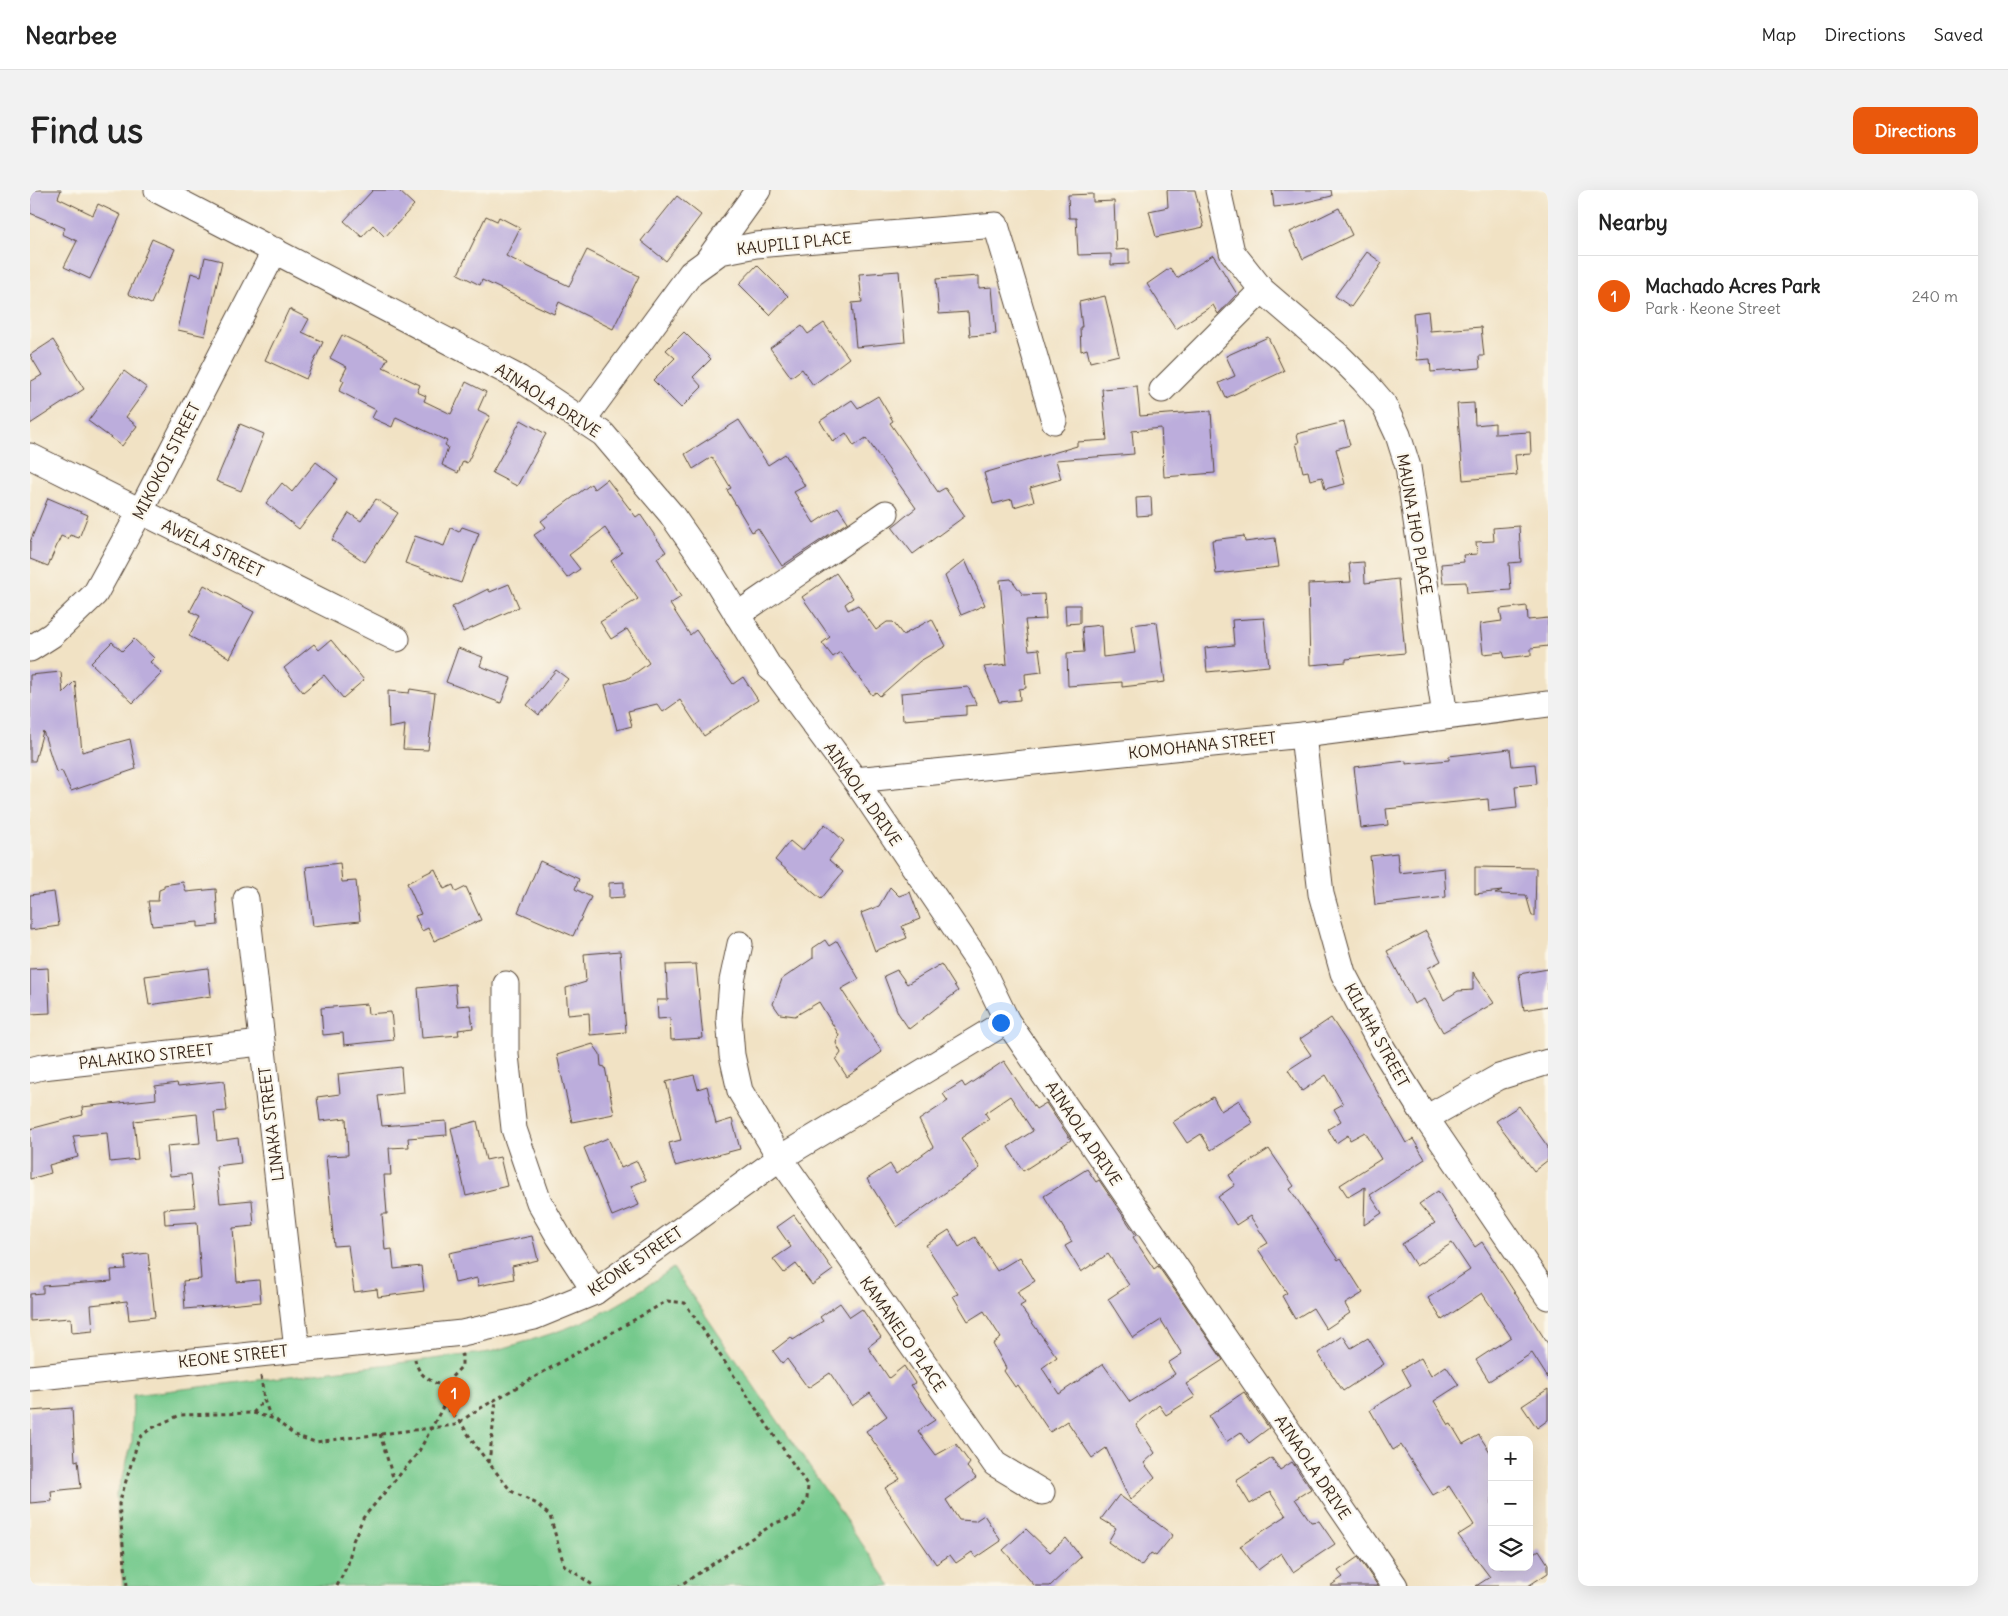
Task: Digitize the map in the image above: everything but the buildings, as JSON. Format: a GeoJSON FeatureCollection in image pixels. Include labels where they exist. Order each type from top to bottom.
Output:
{"type":"FeatureCollection","features":[{"type":"Feature","properties":{"kind":"street","name":"AINAOLA DRIVE"},"geometry":{"type":"LineString","coordinates":[[157,190],[520,378],[603,434],[671,514],[708,567],[770,668],[776,673],[855,780],[979,962],[1008,1021],[1394,1586]]}},
{"type":"Feature","properties":{"kind":"street"},"geometry":{"type":"LineString","coordinates":[[705,263],[758,190]]}},
{"type":"Feature","properties":{"kind":"street","name":"MAUNA IHO PLACE"},"geometry":{"type":"LineString","coordinates":[[1218,190],[1232,252],[1262,290],[1339,356],[1364,381],[1383,403],[1398,435],[1408,467],[1445,716]]}},
{"type":"Feature","properties":{"kind":"street","name":"KAUPILI PLACE"},"geometry":{"type":"LineString","coordinates":[[583,420],[691,273],[720,252],[756,244],[996,225],[1054,421]]}},
{"type":"Feature","properties":{"kind":"street","name":"MIKOKOI STREET"},"geometry":{"type":"LineString","coordinates":[[30,649],[52,635],[95,594],[140,512],[275,250]]}},
{"type":"Feature","properties":{"kind":"street"},"geometry":{"type":"LineString","coordinates":[[1162,390],[1262,290]]}},
{"type":"Feature","properties":{"kind":"street","name":"AWELA STREET"},"geometry":{"type":"LineString","coordinates":[[30,456],[398,639]]}},
{"type":"Feature","properties":{"kind":"street"},"geometry":{"type":"LineString","coordinates":[[737,616],[886,513]]}},
{"type":"Feature","properties":{"kind":"street","name":"KOMOHANA STREET"},"geometry":{"type":"LineString","coordinates":[[855,780],[1303,735],[1548,704]]}},
{"type":"Feature","properties":{"kind":"street","name":"KILAHA STREET"},"geometry":{"type":"LineString","coordinates":[[1303,735],[1321,894],[1343,973],[1382,1049],[1426,1118],[1548,1297]]}},
{"type":"Feature","properties":{"kind":"street","name":"LINAKA STREET"},"geometry":{"type":"LineString","coordinates":[[246,899],[297,1350]]}},
{"type":"Feature","properties":{"kind":"street","name":"KAMANELO PLACE"},"geometry":{"type":"LineString","coordinates":[[740,944],[731,990],[729,1018],[732,1055],[740,1091],[780,1158],[994,1464],[1042,1492]]}},
{"type":"Feature","properties":{"kind":"street"},"geometry":{"type":"LineString","coordinates":[[506,984],[506,1055],[514,1129],[539,1202],[559,1238],[594,1292]]}},
{"type":"Feature","properties":{"kind":"street","name":"KEONE STREET"},"geometry":{"type":"LineString","coordinates":[[30,1378],[462,1333],[534,1317],[594,1292],[780,1158],[1008,1021]]}},
{"type":"Feature","properties":{"kind":"street","name":"PALAKIKO STREET"},"geometry":{"type":"LineString","coordinates":[[30,1070],[42,1067],[262,1043]]}},
{"type":"Feature","properties":{"kind":"street"},"geometry":{"type":"LineString","coordinates":[[1426,1118],[1499,1077],[1548,1062]]}},
{"type":"Feature","properties":{"kind":"path"},"geometry":{"type":"LineString","coordinates":[[127,1586],[120,1504],[139,1438],[150,1429],[180,1415],[253,1413],[272,1418],[294,1435],[315,1442],[432,1429],[461,1423],[496,1400],[667,1300],[685,1303],[808,1486],[806,1499],[796,1516],[775,1523],[679,1586]]}},
{"type":"Feature","properties":{"kind":"path"},"geometry":{"type":"LineString","coordinates":[[337,1586],[348,1564],[353,1541],[363,1518],[418,1453],[444,1405],[443,1392],[447,1382],[462,1366],[462,1355],[452,1356]]}},
{"type":"Feature","properties":{"kind":"path"},"geometry":{"type":"LineString","coordinates":[[424,1360],[415,1361],[417,1370],[426,1379],[445,1387]]}},
{"type":"Feature","properties":{"kind":"path"},"geometry":{"type":"LineString","coordinates":[[262,1380],[264,1400],[272,1418]]}},
{"type":"Feature","properties":{"kind":"path"},"geometry":{"type":"LineString","coordinates":[[253,1413],[264,1400]]}},
{"type":"Feature","properties":{"kind":"path"},"geometry":{"type":"LineString","coordinates":[[489,1463],[496,1400]]}},
{"type":"Feature","properties":{"kind":"path"},"geometry":{"type":"LineString","coordinates":[[444,1405],[461,1423],[511,1490],[537,1504],[550,1516],[564,1565],[594,1586]]}},
{"type":"Feature","properties":{"kind":"path"},"geometry":{"type":"LineString","coordinates":[[380,1434],[394,1481]]}},
{"type":"Feature","properties":{"kind":"green space"},"geometry":{"type":"Polygon","coordinates":[[[673,1268],[891,1586],[123,1586],[116,1494],[132,1442],[133,1395],[490,1352],[554,1333],[602,1313],[673,1268]]]}},
{"type":"Feature","properties":{"kind":"place","name":"Machado Acres Park"},"geometry":{"type":"Point","coordinates":[454,1418]}}]}
